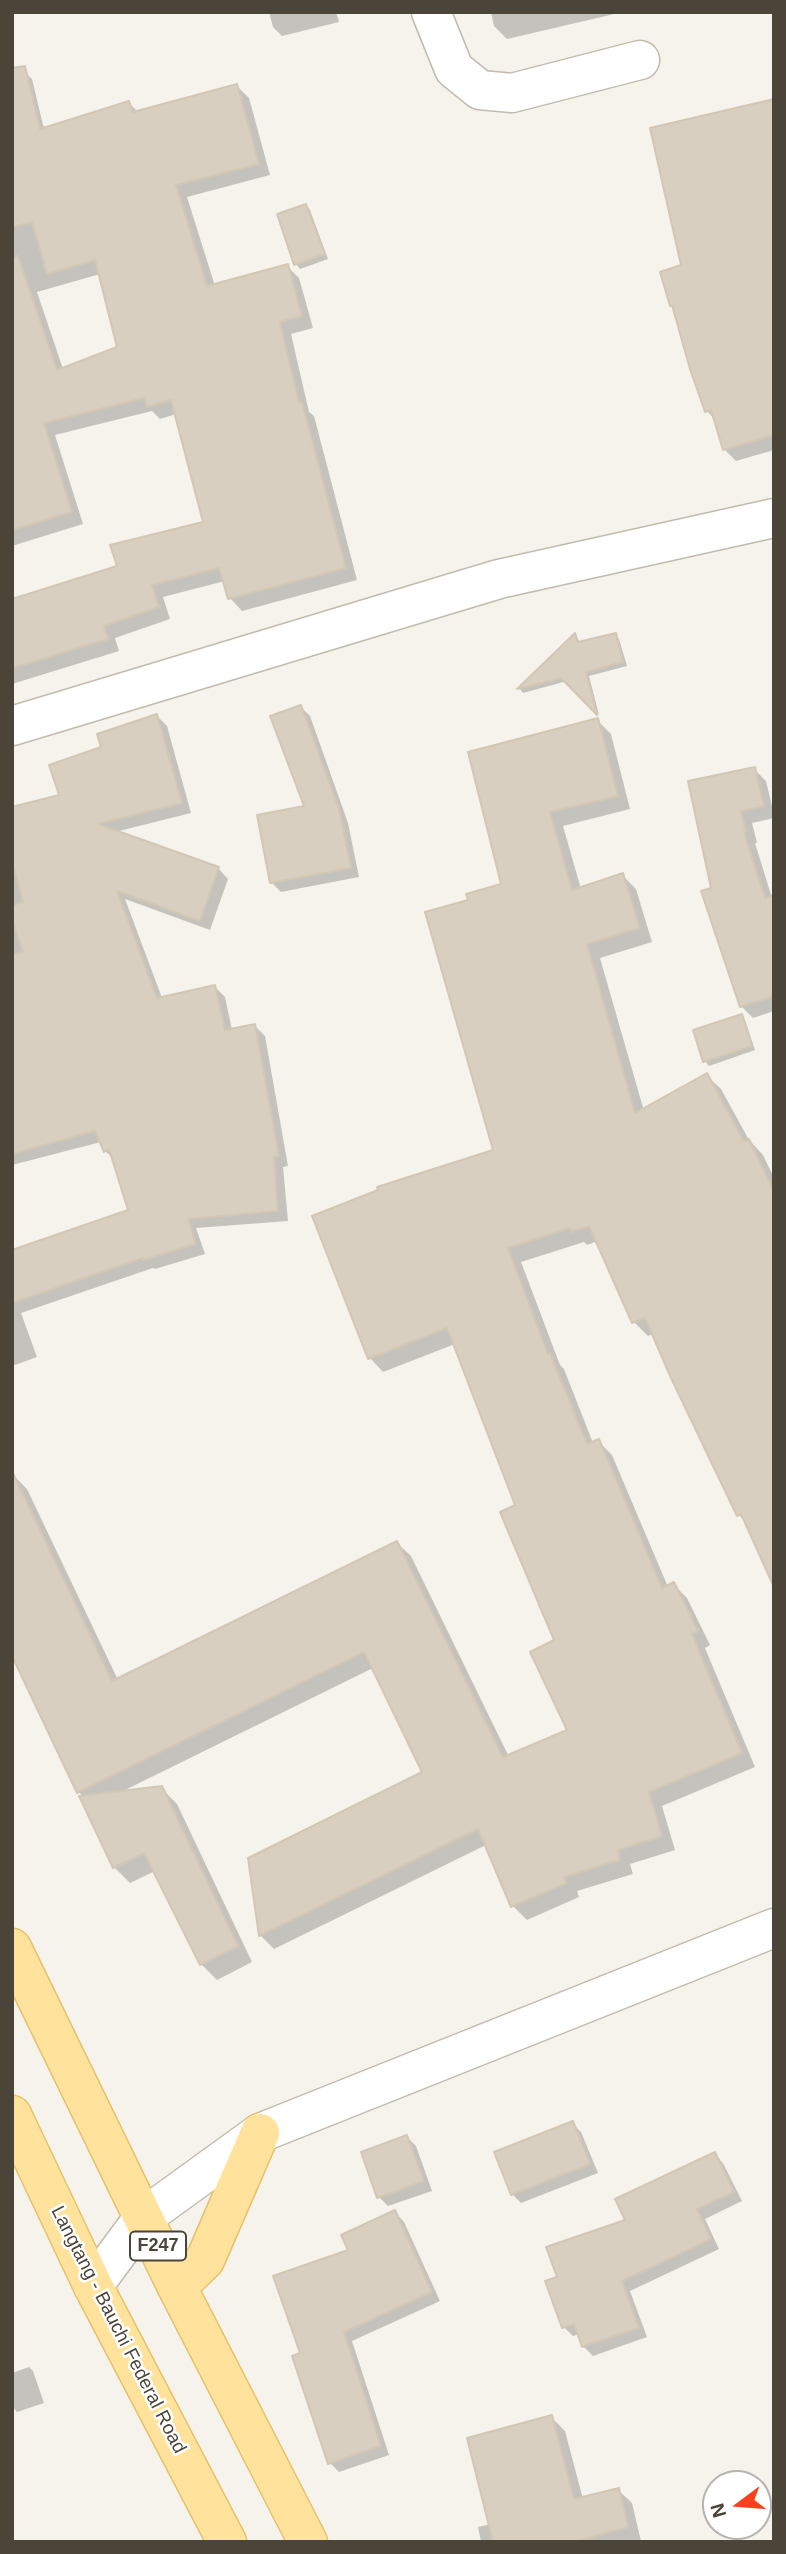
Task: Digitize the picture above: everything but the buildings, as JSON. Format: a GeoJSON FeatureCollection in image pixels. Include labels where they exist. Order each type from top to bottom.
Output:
{"type":"FeatureCollection","features":[{"type":"Feature","properties":{"kind":"main road","name":"F247"},"geometry":{"type":"LineString","coordinates":[[12,1948],[177,2287],[308,2542]]}},
{"type":"Feature","properties":{"kind":"main road","name":"Langtang - Bauchi Federal Road"},"geometry":{"type":"LineString","coordinates":[[12,2116],[93,2286],[227,2542]]}},
{"type":"Feature","properties":{"kind":"main road"},"geometry":{"type":"LineString","coordinates":[[177,2287],[205,2260],[260,2133]]}},
{"type":"Feature","properties":{"kind":"street"},"geometry":{"type":"LineString","coordinates":[[431,12],[454,69],[480,90],[512,93],[640,60]]}},
{"type":"Feature","properties":{"kind":"street"},"geometry":{"type":"LineString","coordinates":[[12,726],[499,579],[774,518]]}},
{"type":"Feature","properties":{"kind":"street"},"geometry":{"type":"LineString","coordinates":[[93,2286],[144,2217],[260,2133],[774,1928]]}}]}
